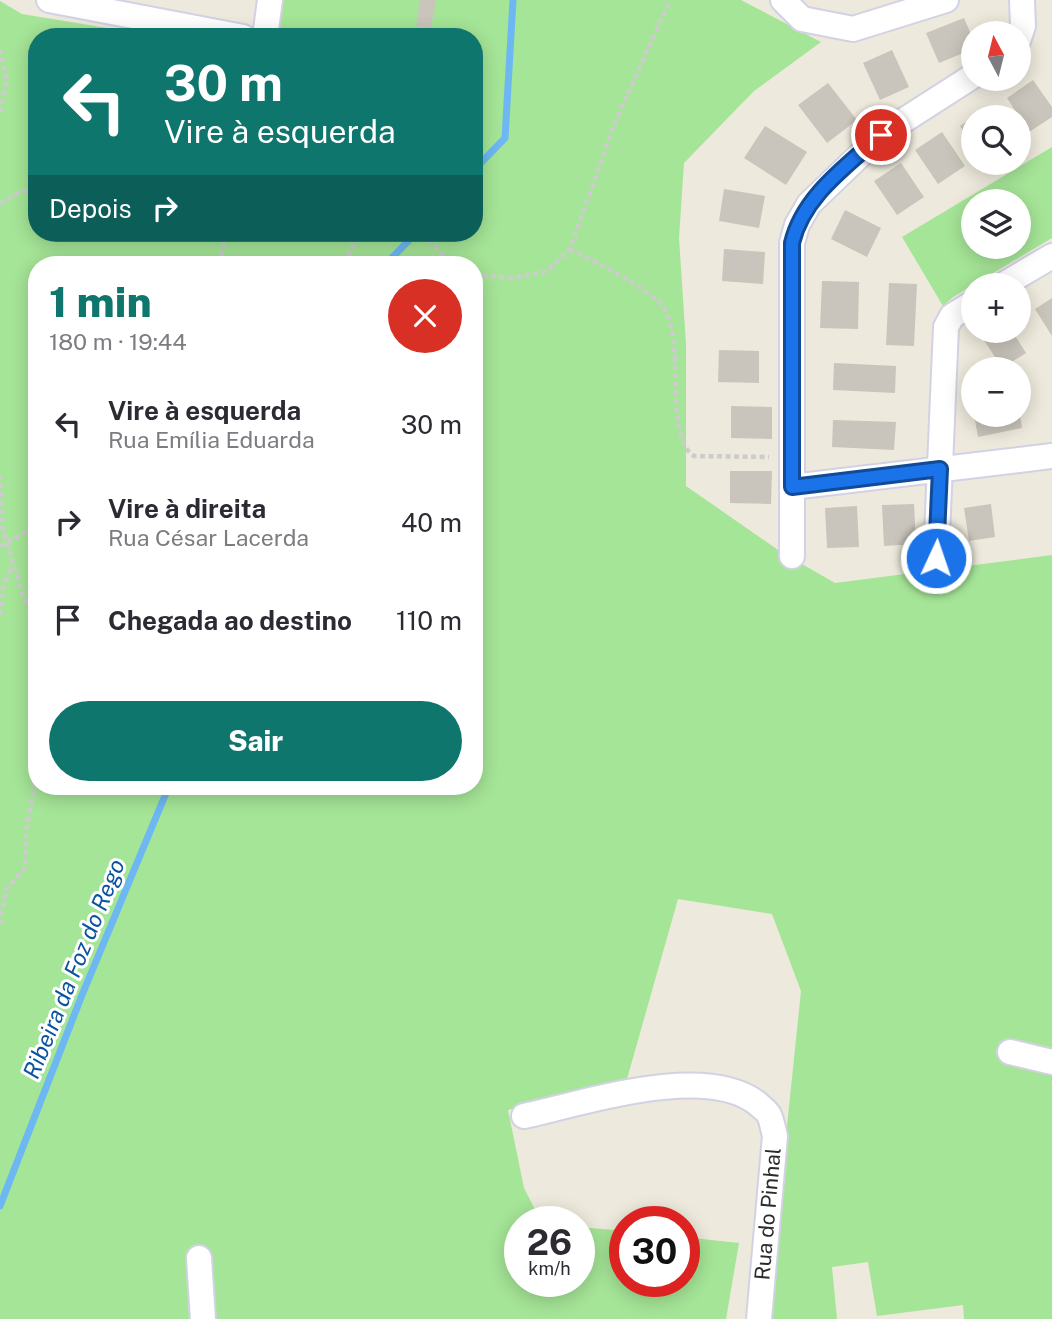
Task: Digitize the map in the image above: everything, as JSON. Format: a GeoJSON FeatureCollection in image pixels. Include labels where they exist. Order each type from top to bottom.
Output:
{"type":"FeatureCollection","features":[{"type":"Feature","properties":{"kind":"street"},"geometry":{"type":"LineString","coordinates":[[49,0],[196,28]]}},
{"type":"Feature","properties":{"kind":"street"},"geometry":{"type":"LineString","coordinates":[[266,28],[270,0]]}},
{"type":"Feature","properties":{"kind":"street"},"geometry":{"type":"LineString","coordinates":[[783,0],[802,19],[853,29],[946,0]]}},
{"type":"Feature","properties":{"kind":"street"},"geometry":{"type":"LineString","coordinates":[[1021,0],[1024,21]]}},
{"type":"Feature","properties":{"kind":"street"},"geometry":{"type":"LineString","coordinates":[[792,556],[792,243],[797,225],[817,195],[881,135],[961,84]]}},
{"type":"Feature","properties":{"kind":"street"},"geometry":{"type":"LineString","coordinates":[[1023,273],[1052,256]]}},
{"type":"Feature","properties":{"kind":"street"},"geometry":{"type":"LineString","coordinates":[[936,558],[946,327],[952,316],[961,310]]}},
{"type":"Feature","properties":{"kind":"street"},"geometry":{"type":"LineString","coordinates":[[792,487],[1052,456]]}},
{"type":"Feature","properties":{"kind":"street"},"geometry":{"type":"LineString","coordinates":[[1010,1052],[1052,1062]]}},
{"type":"Feature","properties":{"kind":"street","name":"Rua do Pinhal"},"geometry":{"type":"LineString","coordinates":[[524,1116],[654,1088],[698,1084],[727,1089],[750,1098],[769,1114],[775,1136],[759,1319]]}},
{"type":"Feature","properties":{"kind":"street"},"geometry":{"type":"LineString","coordinates":[[199,1258],[203,1319]]}},
{"type":"Feature","properties":{"kind":"path"},"geometry":{"type":"LineString","coordinates":[[483,276],[513,278],[547,271],[570,249],[613,127],[670,0]]}},
{"type":"Feature","properties":{"kind":"path"},"geometry":{"type":"LineString","coordinates":[[0,48],[6,81],[0,112]]}},
{"type":"Feature","properties":{"kind":"path"},"geometry":{"type":"LineString","coordinates":[[0,204],[28,191]]}},
{"type":"Feature","properties":{"kind":"path"},"geometry":{"type":"LineString","coordinates":[[431,242],[444,256]]}},
{"type":"Feature","properties":{"kind":"path"},"geometry":{"type":"LineString","coordinates":[[570,249],[653,295],[667,312],[674,352],[679,432],[686,451],[694,456],[792,457]]}},
{"type":"Feature","properties":{"kind":"path"},"geometry":{"type":"LineString","coordinates":[[0,475],[3,545],[28,603]]}},
{"type":"Feature","properties":{"kind":"path"},"geometry":{"type":"LineString","coordinates":[[3,545],[28,531]]}},
{"type":"Feature","properties":{"kind":"path"},"geometry":{"type":"LineString","coordinates":[[0,615],[3,587],[12,564]]}},
{"type":"Feature","properties":{"kind":"path"},"geometry":{"type":"LineString","coordinates":[[0,924],[6,890],[25,869],[26,830],[33,795]]}},
{"type":"Feature","properties":{"kind":"green space"},"geometry":{"type":"Polygon","coordinates":[[[277,0],[741,0],[821,42],[754,91],[684,163],[679,238],[686,344],[686,486],[781,552],[835,583],[1052,555],[1052,1052],[1003,1040],[998,1059],[1052,1072],[1052,1319],[964,1319],[963,1305],[877,1316],[868,1262],[832,1267],[837,1319],[767,1319],[801,991],[772,914],[678,899],[627,1079],[508,1110],[524,1188],[533,1206],[504,1206],[504,1297],[595,1297],[595,1228],[609,1230],[609,1297],[700,1297],[700,1239],[739,1243],[726,1319],[0,1319],[0,1],[22,14],[107,28],[28,28],[28,242],[483,242],[483,28],[273,28],[277,0]]]}},
{"type":"Feature","properties":{"kind":"green space"},"geometry":{"type":"Polygon","coordinates":[[[1052,147],[1052,238],[1031,251],[1031,189],[982,189],[1005,175],[1031,175],[1031,160],[1052,147]]]}},
{"type":"Feature","properties":{"kind":"green space"},"geometry":{"type":"Polygon","coordinates":[[[961,202],[961,259],[1017,259],[993,273],[961,273],[961,292],[943,306],[902,237],[961,202]]]}},
{"type":"Feature","properties":{"kind":"building"},"geometry":{"type":"Polygon","coordinates":[[[420,0],[436,0],[431,28],[416,26],[420,0]]]}},
{"type":"Feature","properties":{"kind":"building"},"geometry":{"type":"Polygon","coordinates":[[[964,18],[965,21],[961,21],[961,54],[939,63],[926,33],[964,18]]]}},
{"type":"Feature","properties":{"kind":"building"},"geometry":{"type":"Polygon","coordinates":[[[892,50],[909,87],[880,100],[863,63],[892,50]]]}},
{"type":"Feature","properties":{"kind":"building"},"geometry":{"type":"Polygon","coordinates":[[[1033,80],[1052,107],[1052,117],[1031,131],[1031,105],[1012,105],[1007,98],[1017,91],[1031,91],[1033,80]]]}},
{"type":"Feature","properties":{"kind":"building"},"geometry":{"type":"Polygon","coordinates":[[[828,83],[857,120],[827,143],[798,105],[828,83]]]}},
{"type":"Feature","properties":{"kind":"building"},"geometry":{"type":"Polygon","coordinates":[[[765,126],[807,152],[786,185],[744,158],[765,126]]]}},
{"type":"Feature","properties":{"kind":"building"},"geometry":{"type":"Polygon","coordinates":[[[942,132],[961,160],[961,169],[938,184],[915,150],[942,132]]]}},
{"type":"Feature","properties":{"kind":"building"},"geometry":{"type":"Polygon","coordinates":[[[901,163],[924,197],[897,215],[874,181],[901,163]]]}},
{"type":"Feature","properties":{"kind":"building"},"geometry":{"type":"Polygon","coordinates":[[[724,189],[765,196],[759,228],[719,221],[724,189]]]}},
{"type":"Feature","properties":{"kind":"building"},"geometry":{"type":"Polygon","coordinates":[[[845,210],[881,228],[867,257],[831,239],[845,210]]]}},
{"type":"Feature","properties":{"kind":"building"},"geometry":{"type":"Polygon","coordinates":[[[724,249],[765,252],[763,284],[722,281],[724,249]]]}},
{"type":"Feature","properties":{"kind":"building"},"geometry":{"type":"Polygon","coordinates":[[[822,281],[859,282],[858,329],[820,328],[822,281]]]}},
{"type":"Feature","properties":{"kind":"building"},"geometry":{"type":"Polygon","coordinates":[[[889,283],[917,284],[914,346],[886,345],[889,283]]]}},
{"type":"Feature","properties":{"kind":"building"},"geometry":{"type":"Polygon","coordinates":[[[1052,298],[1052,336],[1035,309],[1052,298]]]}},
{"type":"Feature","properties":{"kind":"building"},"geometry":{"type":"Polygon","coordinates":[[[986,343],[1020,343],[1026,353],[1020,357],[995,357],[986,343]]]}},
{"type":"Feature","properties":{"kind":"building"},"geometry":{"type":"Polygon","coordinates":[[[719,350],[759,351],[759,383],[718,382],[719,350]]]}},
{"type":"Feature","properties":{"kind":"building"},"geometry":{"type":"Polygon","coordinates":[[[834,363],[896,366],[895,393],[833,390],[834,363]]]}},
{"type":"Feature","properties":{"kind":"building"},"geometry":{"type":"Polygon","coordinates":[[[731,406],[772,407],[772,439],[731,438],[731,406]]]}},
{"type":"Feature","properties":{"kind":"building"},"geometry":{"type":"Polygon","coordinates":[[[833,420],[896,422],[894,450],[832,447],[833,420]]]}},
{"type":"Feature","properties":{"kind":"building"},"geometry":{"type":"Polygon","coordinates":[[[976,427],[1022,427],[1022,428],[978,437],[976,427]]]}},
{"type":"Feature","properties":{"kind":"building"},"geometry":{"type":"Polygon","coordinates":[[[730,471],[772,471],[771,504],[730,503],[730,471]]]}},
{"type":"Feature","properties":{"kind":"building"},"geometry":{"type":"Polygon","coordinates":[[[914,504],[916,544],[884,546],[882,505],[914,504]]]}},
{"type":"Feature","properties":{"kind":"building"},"geometry":{"type":"Polygon","coordinates":[[[991,504],[995,537],[969,541],[964,508],[991,504]]]}},
{"type":"Feature","properties":{"kind":"building"},"geometry":{"type":"Polygon","coordinates":[[[857,506],[859,547],[827,548],[825,508],[857,506]]]}},
{"type":"Feature","properties":{"kind":"waterway","name":"Ribeira da Foz do Rego"},"geometry":{"type":"LineString","coordinates":[[483,161],[505,138],[513,0]]}},
{"type":"Feature","properties":{"kind":"waterway","name":"Ribeira da Foz do Rego"},"geometry":{"type":"LineString","coordinates":[[394,256],[407,242]]}},
{"type":"Feature","properties":{"kind":"waterway","name":"Ribeira da Foz do Rego"},"geometry":{"type":"LineString","coordinates":[[0,1206],[82,995],[165,795]]}},
{"type":"Feature","properties":{"kind":"route"},"geometry":{"type":"LineString","coordinates":[[881,135],[809,204],[794,234],[792,487],[940,469],[936,558]]}}]}
